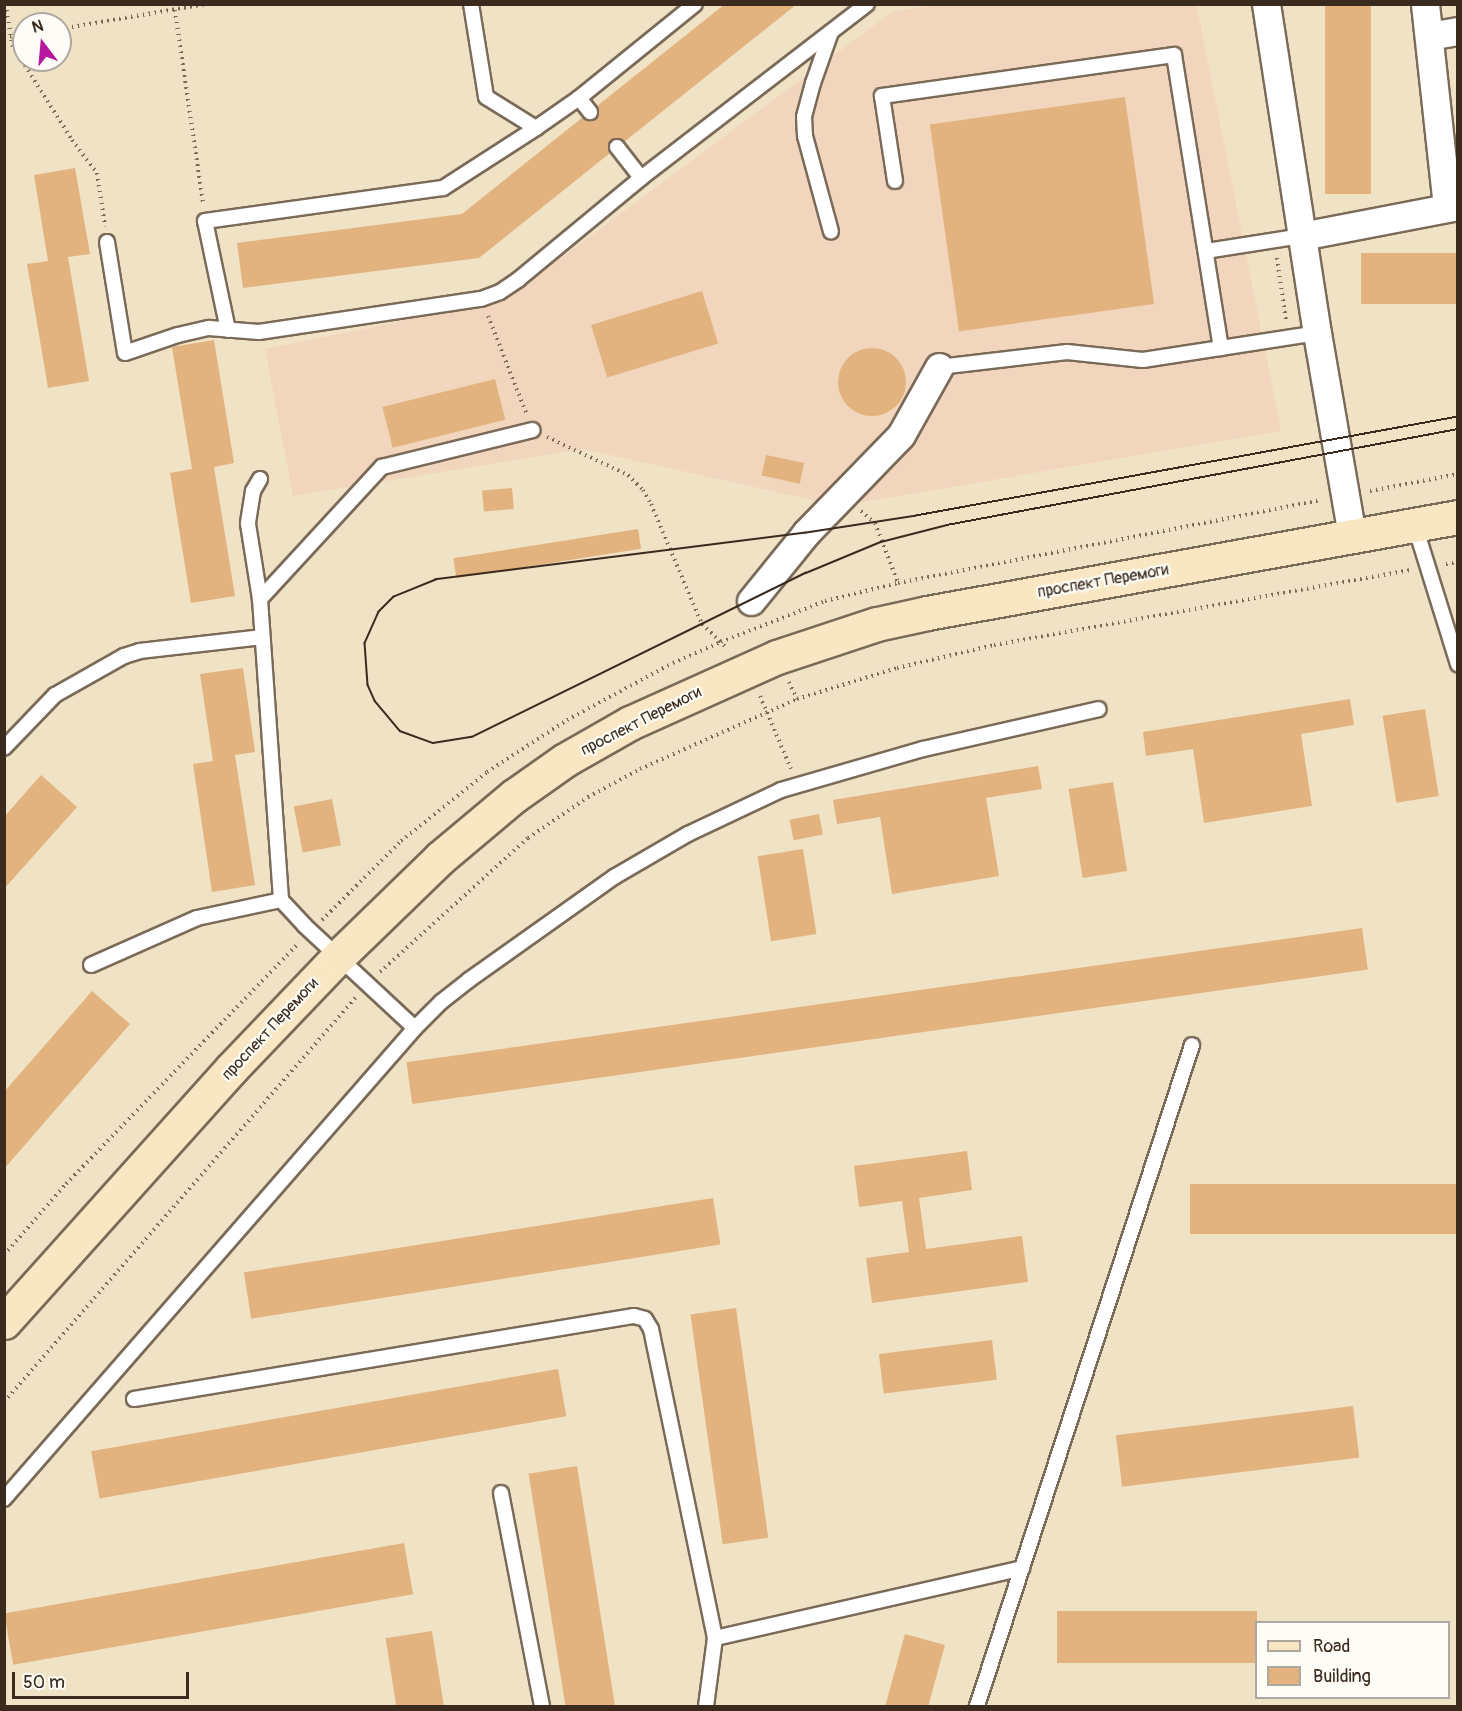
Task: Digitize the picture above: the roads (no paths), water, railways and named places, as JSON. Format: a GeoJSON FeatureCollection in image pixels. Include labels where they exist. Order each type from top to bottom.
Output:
{"type":"FeatureCollection","features":[{"type":"Feature","properties":{"kind":"main road","name":"проспект Перемоги"},"geometry":{"type":"LineString","coordinates":[[4,1322],[232,1068],[338,957],[472,829],[556,766],[630,723],[748,669],[822,641],[927,613],[1458,517]]}},
{"type":"Feature","properties":{"kind":"street"},"geometry":{"type":"LineString","coordinates":[[1266,4],[1317,333],[1352,536]]}},
{"type":"Feature","properties":{"kind":"street"},"geometry":{"type":"LineString","coordinates":[[1302,236],[1452,207],[1425,4]]}},
{"type":"Feature","properties":{"kind":"street"},"geometry":{"type":"LineString","coordinates":[[1429,36],[1458,31]]}},
{"type":"Feature","properties":{"kind":"street"},"geometry":{"type":"LineString","coordinates":[[751,601],[806,533],[900,435],[939,367]]}},
{"type":"Feature","properties":{"kind":"lane"},"geometry":{"type":"LineString","coordinates":[[471,4],[486,97],[536,128]]}},
{"type":"Feature","properties":{"kind":"lane"},"geometry":{"type":"LineString","coordinates":[[228,330],[206,221],[443,188],[579,98],[695,4]]}},
{"type":"Feature","properties":{"kind":"lane"},"geometry":{"type":"LineString","coordinates":[[108,242],[125,352],[199,330],[259,332],[480,299],[500,292],[519,279],[641,178],[867,4]]}},
{"type":"Feature","properties":{"kind":"lane"},"geometry":{"type":"LineString","coordinates":[[831,32],[804,117],[805,136],[831,232]]}},
{"type":"Feature","properties":{"kind":"lane"},"geometry":{"type":"LineString","coordinates":[[895,181],[882,96],[1174,54],[1221,348]]}},
{"type":"Feature","properties":{"kind":"lane"},"geometry":{"type":"LineString","coordinates":[[579,98],[590,112]]}},
{"type":"Feature","properties":{"kind":"lane"},"geometry":{"type":"LineString","coordinates":[[617,147],[641,178]]}},
{"type":"Feature","properties":{"kind":"lane"},"geometry":{"type":"LineString","coordinates":[[1206,251],[1302,236]]}},
{"type":"Feature","properties":{"kind":"lane"},"geometry":{"type":"LineString","coordinates":[[939,367],[1067,352],[1143,360],[1317,333]]}},
{"type":"Feature","properties":{"kind":"lane"},"geometry":{"type":"LineString","coordinates":[[260,599],[382,467],[533,430]]}},
{"type":"Feature","properties":{"kind":"lane"},"geometry":{"type":"LineString","coordinates":[[260,479],[253,491],[248,524],[260,599],[281,900],[310,931],[415,1028]]}},
{"type":"Feature","properties":{"kind":"lane"},"geometry":{"type":"LineString","coordinates":[[1414,525],[1458,664]]}},
{"type":"Feature","properties":{"kind":"lane"},"geometry":{"type":"LineString","coordinates":[[4,748],[55,694],[124,656],[140,651],[262,637]]}},
{"type":"Feature","properties":{"kind":"lane"},"geometry":{"type":"LineString","coordinates":[[4,1499],[415,1028],[441,1002],[469,980],[614,877],[688,834],[751,803],[797,785],[923,749],[1100,709]]}},
{"type":"Feature","properties":{"kind":"lane"},"geometry":{"type":"LineString","coordinates":[[91,965],[197,918],[281,900]]}},
{"type":"Feature","properties":{"kind":"lane"},"geometry":{"type":"LineString","coordinates":[[977,1707],[1192,1045]]}},
{"type":"Feature","properties":{"kind":"lane"},"geometry":{"type":"LineString","coordinates":[[134,1398],[634,1316],[645,1320],[651,1329],[715,1638],[706,1707]]}},
{"type":"Feature","properties":{"kind":"lane"},"geometry":{"type":"LineString","coordinates":[[501,1493],[542,1707]]}},
{"type":"Feature","properties":{"kind":"lane"},"geometry":{"type":"LineString","coordinates":[[715,1638],[1022,1568]]}},
{"type":"Feature","properties":{"kind":"tram line"},"geometry":{"type":"LineString","coordinates":[[1458,417],[916,516],[806,533],[436,580],[394,597],[379,612],[365,643],[368,685],[375,701],[400,731],[433,743],[472,737],[806,573],[881,542],[947,525],[1458,429]]}}]}
